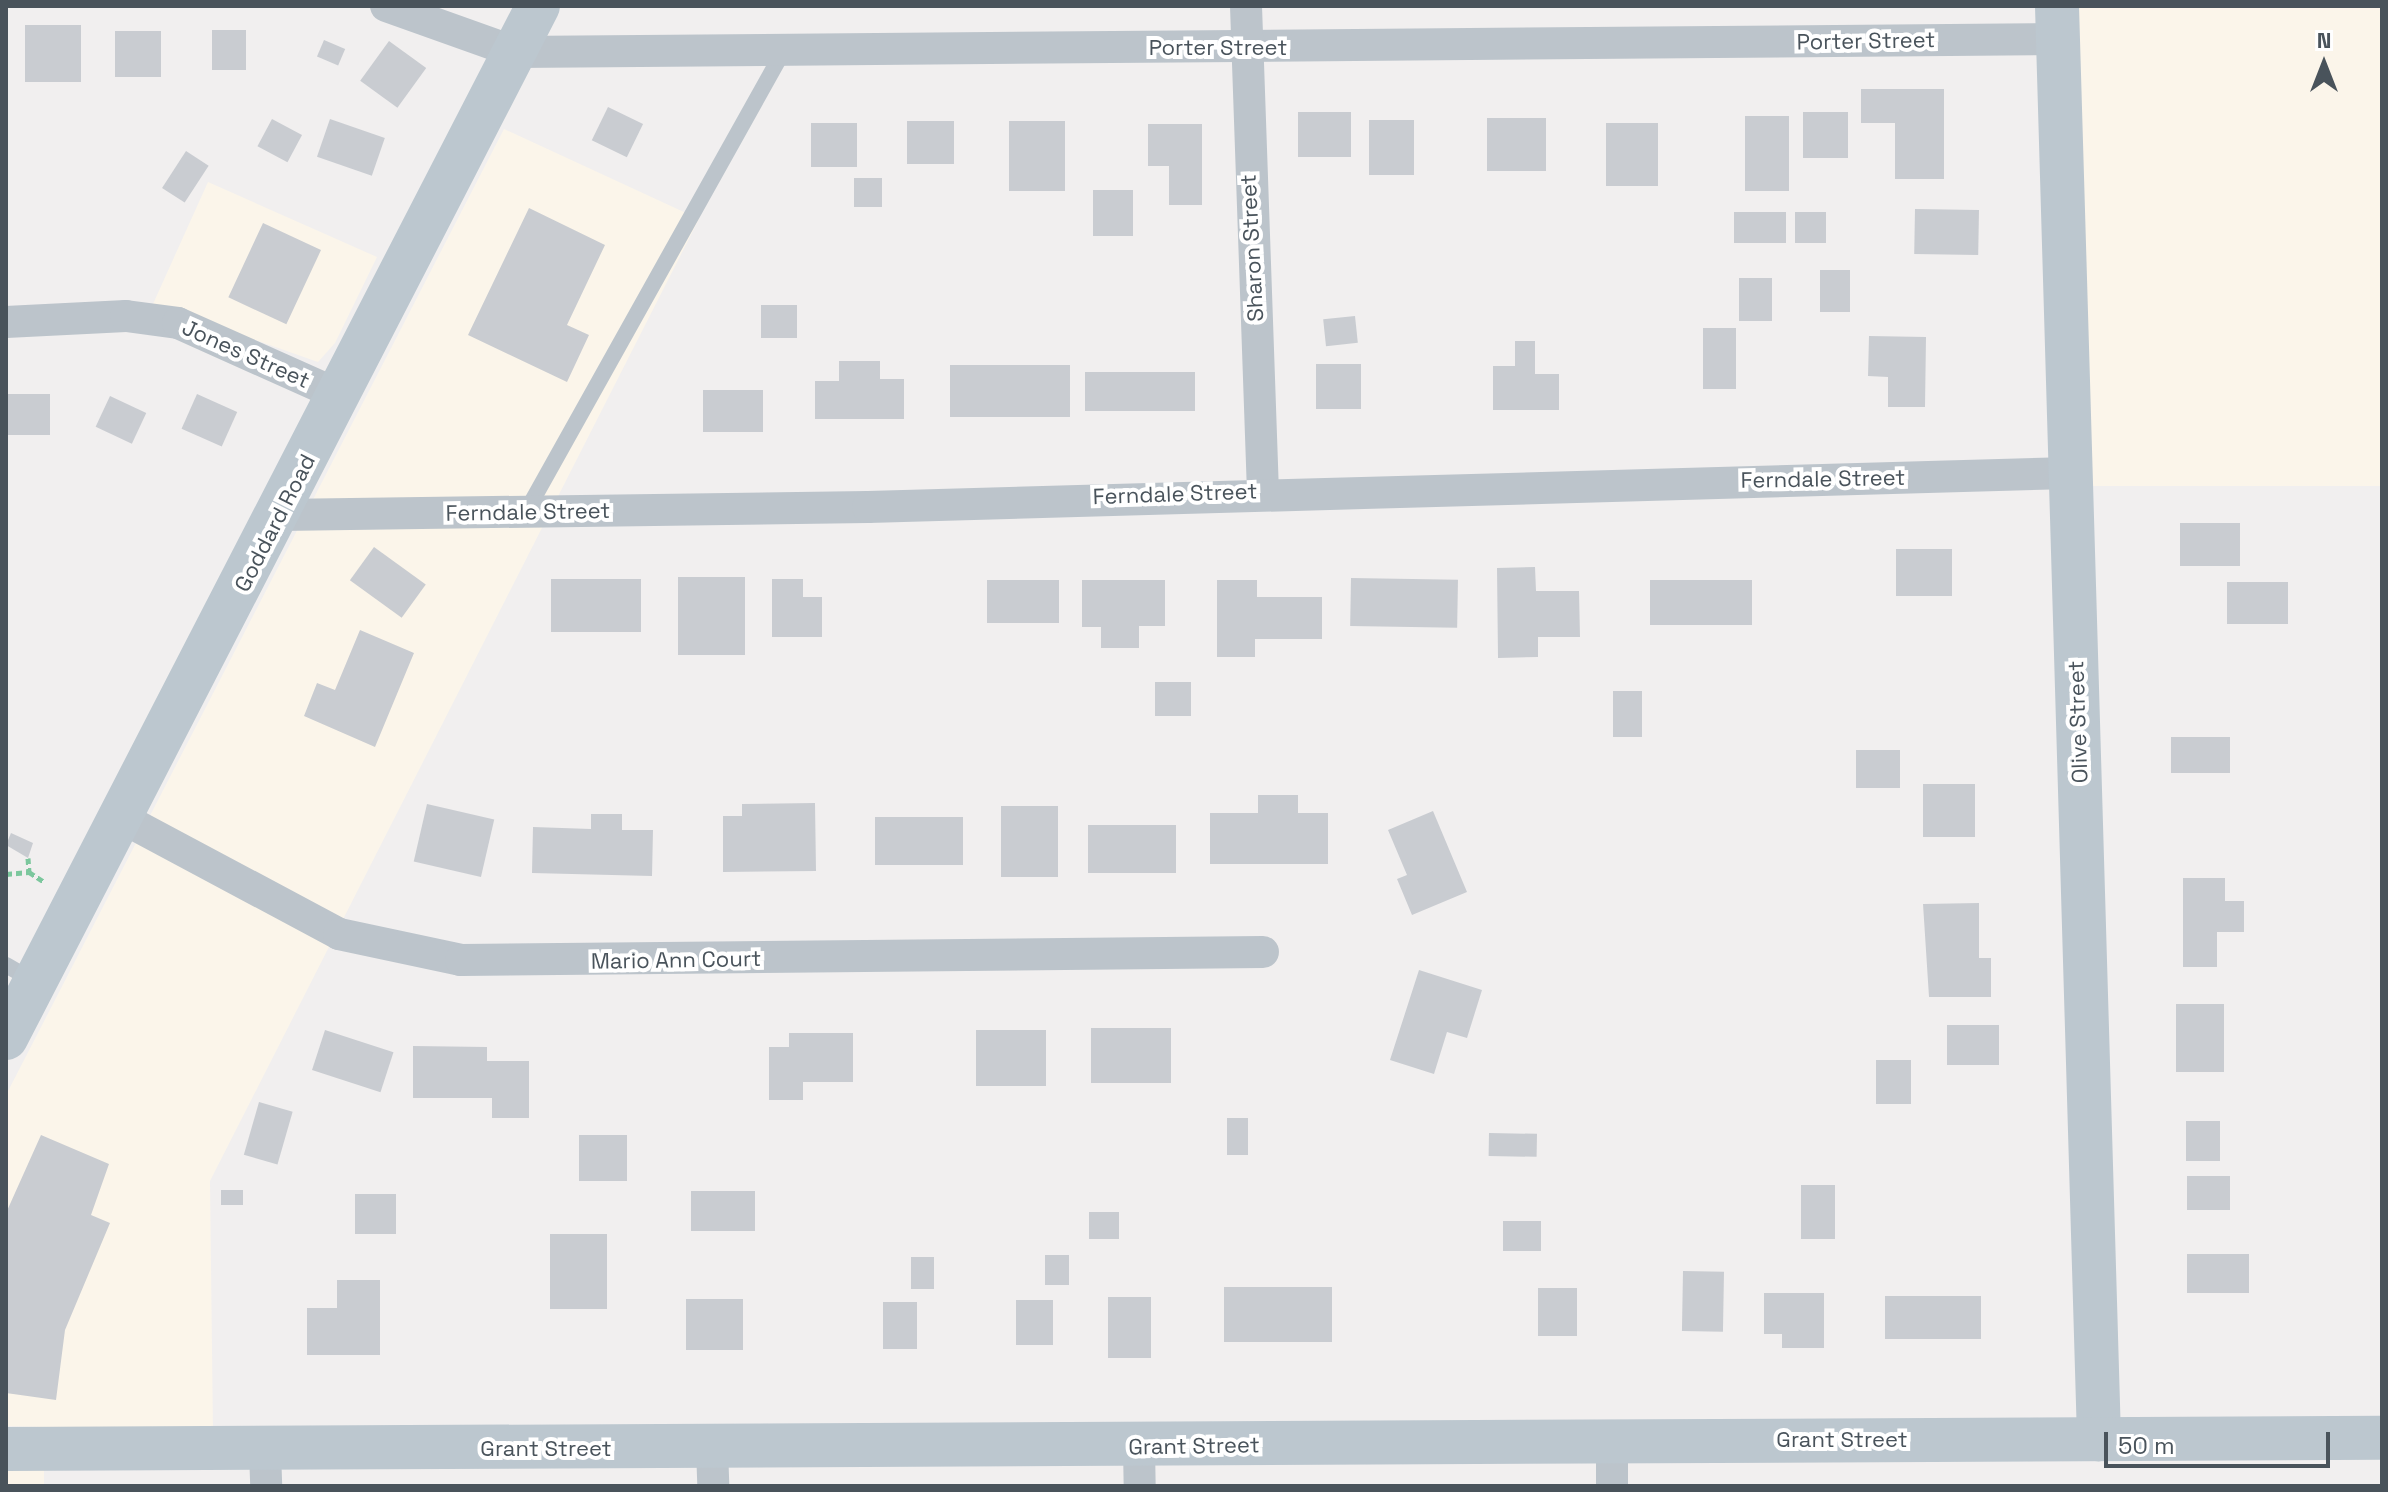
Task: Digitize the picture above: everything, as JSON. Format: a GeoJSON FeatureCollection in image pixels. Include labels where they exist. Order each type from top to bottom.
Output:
{"type":"FeatureCollection","features":[{"type":"Feature","properties":{"kind":"street","name":"Porter Street"},"geometry":{"type":"LineString","coordinates":[[386,6],[515,52],[1245,48],[2057,23]]}},
{"type":"Feature","properties":{"kind":"street","name":"Goddard Road"},"geometry":{"type":"LineString","coordinates":[[6,1038],[21,974],[122,818],[280,515],[538,6]]}},
{"type":"Feature","properties":{"kind":"street","name":"Sharon Street"},"geometry":{"type":"LineString","coordinates":[[1246,6],[1245,48],[1263,490]]}},
{"type":"Feature","properties":{"kind":"street","name":"Olive Street"},"geometry":{"type":"LineString","coordinates":[[2057,23],[2099,1439]]}},
{"type":"Feature","properties":{"kind":"street","name":"Jones Street"},"geometry":{"type":"LineString","coordinates":[[6,322],[126,316],[178,323],[339,395]]}},
{"type":"Feature","properties":{"kind":"street","name":"Ferndale Street"},"geometry":{"type":"LineString","coordinates":[[280,515],[526,512],[1263,490],[2071,473]]}},
{"type":"Feature","properties":{"kind":"street","name":"Mario Ann Court"},"geometry":{"type":"LineString","coordinates":[[122,818],[339,934],[461,960],[1263,952]]}},
{"type":"Feature","properties":{"kind":"street","name":"Grant Street"},"geometry":{"type":"LineString","coordinates":[[6,1449],[266,1468],[1140,1466],[1612,1442],[2382,1438]]}},
{"type":"Feature","properties":{"kind":"street"},"geometry":{"type":"LineString","coordinates":[[1612,1442],[1612,1486]]}},
{"type":"Feature","properties":{"kind":"lane"},"geometry":{"type":"LineString","coordinates":[[526,512],[784,50]]}},
{"type":"Feature","properties":{"kind":"path"},"geometry":{"type":"LineString","coordinates":[[28,858],[29,872]]}},
{"type":"Feature","properties":{"kind":"path"},"geometry":{"type":"LineString","coordinates":[[6,874],[29,872],[43,881]]}},
{"type":"Feature","properties":{"kind":"shaded area"},"geometry":{"type":"Polygon","coordinates":[[[2077,6],[2382,6],[2382,486],[2077,486],[2077,6]]]}},
{"type":"Feature","properties":{"kind":"shaded area"},"geometry":{"type":"Polygon","coordinates":[[[504,129],[699,219],[210,1181],[213,1432],[6,1426],[6,1095],[504,129]]]}},
{"type":"Feature","properties":{"kind":"shaded area"},"geometry":{"type":"Polygon","coordinates":[[[208,182],[377,257],[335,343],[318,362],[153,304],[208,182]]]}},
{"type":"Feature","properties":{"kind":"shaded area"},"geometry":{"type":"Polygon","coordinates":[[[6,1466],[44,1466],[44,1486],[6,1486],[6,1466]]]}},
{"type":"Feature","properties":{"kind":"building"},"geometry":{"type":"Polygon","coordinates":[[[25,25],[81,25],[81,82],[25,82],[25,25]]]}},
{"type":"Feature","properties":{"kind":"building"},"geometry":{"type":"Polygon","coordinates":[[[212,30],[246,30],[246,70],[212,70],[212,30]]]}},
{"type":"Feature","properties":{"kind":"building"},"geometry":{"type":"Polygon","coordinates":[[[115,31],[161,31],[161,77],[115,77],[115,31]]]}},
{"type":"Feature","properties":{"kind":"building"},"geometry":{"type":"Polygon","coordinates":[[[324,40],[345,49],[338,66],[317,57],[324,40]]]}},
{"type":"Feature","properties":{"kind":"building"},"geometry":{"type":"Polygon","coordinates":[[[389,41],[426,68],[397,108],[360,81],[389,41]]]}},
{"type":"Feature","properties":{"kind":"building"},"geometry":{"type":"Polygon","coordinates":[[[1861,89],[1944,89],[1944,179],[1895,179],[1895,123],[1861,123],[1861,89]]]}},
{"type":"Feature","properties":{"kind":"building"},"geometry":{"type":"Polygon","coordinates":[[[608,107],[643,124],[627,157],[592,140],[608,107]]]}},
{"type":"Feature","properties":{"kind":"building"},"geometry":{"type":"Polygon","coordinates":[[[1298,112],[1351,112],[1351,157],[1298,157],[1298,112]]]}},
{"type":"Feature","properties":{"kind":"building"},"geometry":{"type":"Polygon","coordinates":[[[1803,112],[1848,112],[1848,158],[1803,158],[1803,112]]]}},
{"type":"Feature","properties":{"kind":"building"},"geometry":{"type":"Polygon","coordinates":[[[1745,116],[1789,116],[1789,191],[1745,191],[1745,116]]]}},
{"type":"Feature","properties":{"kind":"building"},"geometry":{"type":"Polygon","coordinates":[[[1487,118],[1546,118],[1546,171],[1487,171],[1487,118]]]}},
{"type":"Feature","properties":{"kind":"building"},"geometry":{"type":"Polygon","coordinates":[[[272,119],[302,135],[287,162],[257,146],[272,119]]]}},
{"type":"Feature","properties":{"kind":"building"},"geometry":{"type":"Polygon","coordinates":[[[330,119],[385,138],[372,176],[317,157],[330,119]]]}},
{"type":"Feature","properties":{"kind":"building"},"geometry":{"type":"Polygon","coordinates":[[[1369,120],[1414,120],[1414,175],[1369,175],[1369,120]]]}},
{"type":"Feature","properties":{"kind":"building"},"geometry":{"type":"Polygon","coordinates":[[[907,121],[954,121],[954,164],[907,164],[907,121]]]}},
{"type":"Feature","properties":{"kind":"building"},"geometry":{"type":"Polygon","coordinates":[[[1009,121],[1065,121],[1065,191],[1009,191],[1009,121]]]}},
{"type":"Feature","properties":{"kind":"building"},"geometry":{"type":"Polygon","coordinates":[[[811,123],[857,123],[857,167],[811,167],[811,123]]]}},
{"type":"Feature","properties":{"kind":"building"},"geometry":{"type":"Polygon","coordinates":[[[1606,123],[1658,123],[1658,186],[1606,186],[1606,123]]]}},
{"type":"Feature","properties":{"kind":"building"},"geometry":{"type":"Polygon","coordinates":[[[1148,124],[1202,124],[1202,205],[1169,205],[1169,166],[1148,166],[1148,124]]]}},
{"type":"Feature","properties":{"kind":"building"},"geometry":{"type":"Polygon","coordinates":[[[186,151],[209,166],[185,203],[162,188],[186,151]]]}},
{"type":"Feature","properties":{"kind":"building"},"geometry":{"type":"Polygon","coordinates":[[[854,178],[882,178],[882,207],[854,207],[854,178]]]}},
{"type":"Feature","properties":{"kind":"building"},"geometry":{"type":"Polygon","coordinates":[[[1093,190],[1133,190],[1133,236],[1093,236],[1093,190]]]}},
{"type":"Feature","properties":{"kind":"building"},"geometry":{"type":"Polygon","coordinates":[[[529,208],[605,245],[567,325],[589,335],[567,382],[468,335],[529,208]]]}},
{"type":"Feature","properties":{"kind":"building"},"geometry":{"type":"Polygon","coordinates":[[[1915,209],[1979,210],[1978,255],[1914,254],[1915,209]]]}},
{"type":"Feature","properties":{"kind":"building"},"geometry":{"type":"Polygon","coordinates":[[[1734,212],[1786,212],[1786,243],[1734,243],[1734,212]]]}},
{"type":"Feature","properties":{"kind":"building"},"geometry":{"type":"Polygon","coordinates":[[[1795,212],[1826,212],[1826,243],[1795,243],[1795,212]]]}},
{"type":"Feature","properties":{"kind":"building"},"geometry":{"type":"Polygon","coordinates":[[[263,223],[321,250],[286,324],[228,297],[263,223]]]}},
{"type":"Feature","properties":{"kind":"building"},"geometry":{"type":"Polygon","coordinates":[[[1820,270],[1850,270],[1850,312],[1820,312],[1820,270]]]}},
{"type":"Feature","properties":{"kind":"building"},"geometry":{"type":"Polygon","coordinates":[[[1739,278],[1772,278],[1772,321],[1739,321],[1739,278]]]}},
{"type":"Feature","properties":{"kind":"building"},"geometry":{"type":"Polygon","coordinates":[[[761,305],[797,305],[797,338],[761,338],[761,305]]]}},
{"type":"Feature","properties":{"kind":"building"},"geometry":{"type":"Polygon","coordinates":[[[1355,316],[1358,343],[1326,346],[1323,319],[1355,316]]]}},
{"type":"Feature","properties":{"kind":"building"},"geometry":{"type":"Polygon","coordinates":[[[1703,328],[1736,328],[1736,389],[1703,389],[1703,328]]]}},
{"type":"Feature","properties":{"kind":"building"},"geometry":{"type":"Polygon","coordinates":[[[1869,336],[1926,337],[1925,407],[1888,407],[1888,377],[1868,376],[1869,336]]]}},
{"type":"Feature","properties":{"kind":"building"},"geometry":{"type":"Polygon","coordinates":[[[1515,341],[1535,341],[1535,374],[1559,374],[1559,410],[1493,410],[1493,366],[1515,366],[1515,341]]]}},
{"type":"Feature","properties":{"kind":"building"},"geometry":{"type":"Polygon","coordinates":[[[839,361],[880,361],[880,379],[904,379],[904,419],[815,419],[815,381],[839,381],[839,361]]]}},
{"type":"Feature","properties":{"kind":"building"},"geometry":{"type":"Polygon","coordinates":[[[1316,364],[1361,364],[1361,409],[1316,409],[1316,364]]]}},
{"type":"Feature","properties":{"kind":"building"},"geometry":{"type":"Polygon","coordinates":[[[950,365],[1070,365],[1070,417],[950,417],[950,365]]]}},
{"type":"Feature","properties":{"kind":"building"},"geometry":{"type":"Polygon","coordinates":[[[1085,372],[1195,372],[1195,411],[1085,411],[1085,372]]]}},
{"type":"Feature","properties":{"kind":"building"},"geometry":{"type":"Polygon","coordinates":[[[703,390],[763,390],[763,432],[703,432],[703,390]]]}},
{"type":"Feature","properties":{"kind":"building"},"geometry":{"type":"Polygon","coordinates":[[[6,394],[50,394],[50,435],[6,435],[6,394]]]}},
{"type":"Feature","properties":{"kind":"building"},"geometry":{"type":"Polygon","coordinates":[[[197,394],[237,412],[222,447],[182,429],[197,394]]]}},
{"type":"Feature","properties":{"kind":"building"},"geometry":{"type":"Polygon","coordinates":[[[110,396],[146,413],[132,444],[96,427],[110,396]]]}},
{"type":"Feature","properties":{"kind":"building"},"geometry":{"type":"Polygon","coordinates":[[[2180,523],[2240,523],[2240,566],[2180,566],[2180,523]]]}},
{"type":"Feature","properties":{"kind":"building"},"geometry":{"type":"Polygon","coordinates":[[[374,547],[426,585],[402,618],[350,580],[374,547]]]}},
{"type":"Feature","properties":{"kind":"building"},"geometry":{"type":"Polygon","coordinates":[[[1896,549],[1952,549],[1952,596],[1896,596],[1896,549]]]}},
{"type":"Feature","properties":{"kind":"building"},"geometry":{"type":"Polygon","coordinates":[[[1535,567],[1536,591],[1579,591],[1580,637],[1538,637],[1538,657],[1498,658],[1497,568],[1535,567]]]}},
{"type":"Feature","properties":{"kind":"building"},"geometry":{"type":"Polygon","coordinates":[[[678,577],[745,577],[745,655],[678,655],[678,577]]]}},
{"type":"Feature","properties":{"kind":"building"},"geometry":{"type":"Polygon","coordinates":[[[1351,578],[1458,580],[1457,628],[1350,626],[1351,578]]]}},
{"type":"Feature","properties":{"kind":"building"},"geometry":{"type":"Polygon","coordinates":[[[551,579],[641,579],[641,632],[551,632],[551,579]]]}},
{"type":"Feature","properties":{"kind":"building"},"geometry":{"type":"Polygon","coordinates":[[[772,579],[803,579],[803,597],[822,597],[822,637],[772,637],[772,579]]]}},
{"type":"Feature","properties":{"kind":"building"},"geometry":{"type":"Polygon","coordinates":[[[987,580],[1059,580],[1059,623],[987,623],[987,580]]]}},
{"type":"Feature","properties":{"kind":"building"},"geometry":{"type":"Polygon","coordinates":[[[1082,580],[1165,580],[1165,626],[1139,626],[1139,648],[1101,648],[1101,627],[1082,627],[1082,580]]]}},
{"type":"Feature","properties":{"kind":"building"},"geometry":{"type":"Polygon","coordinates":[[[1217,580],[1257,580],[1257,597],[1322,597],[1322,639],[1255,639],[1255,657],[1217,657],[1217,580]]]}},
{"type":"Feature","properties":{"kind":"building"},"geometry":{"type":"Polygon","coordinates":[[[1650,580],[1752,580],[1752,625],[1650,625],[1650,580]]]}},
{"type":"Feature","properties":{"kind":"building"},"geometry":{"type":"Polygon","coordinates":[[[2227,582],[2288,582],[2288,624],[2227,624],[2227,582]]]}},
{"type":"Feature","properties":{"kind":"building"},"geometry":{"type":"Polygon","coordinates":[[[360,630],[414,653],[375,747],[304,716],[317,683],[335,690],[360,630]]]}},
{"type":"Feature","properties":{"kind":"building"},"geometry":{"type":"Polygon","coordinates":[[[1155,682],[1191,682],[1191,716],[1155,716],[1155,682]]]}},
{"type":"Feature","properties":{"kind":"building"},"geometry":{"type":"Polygon","coordinates":[[[1613,691],[1642,691],[1642,737],[1613,737],[1613,691]]]}},
{"type":"Feature","properties":{"kind":"building"},"geometry":{"type":"Polygon","coordinates":[[[2171,737],[2230,737],[2230,773],[2171,773],[2171,737]]]}},
{"type":"Feature","properties":{"kind":"building"},"geometry":{"type":"Polygon","coordinates":[[[1856,750],[1900,750],[1900,788],[1856,788],[1856,750]]]}},
{"type":"Feature","properties":{"kind":"building"},"geometry":{"type":"Polygon","coordinates":[[[1923,784],[1975,784],[1975,837],[1923,837],[1923,784]]]}},
{"type":"Feature","properties":{"kind":"building"},"geometry":{"type":"Polygon","coordinates":[[[1258,795],[1298,795],[1298,813],[1328,813],[1328,864],[1210,864],[1210,813],[1258,813],[1258,795]]]}},
{"type":"Feature","properties":{"kind":"building"},"geometry":{"type":"Polygon","coordinates":[[[815,803],[816,871],[723,872],[723,816],[742,816],[742,804],[815,803]]]}},
{"type":"Feature","properties":{"kind":"building"},"geometry":{"type":"Polygon","coordinates":[[[427,804],[494,820],[481,877],[414,861],[427,804]]]}},
{"type":"Feature","properties":{"kind":"building"},"geometry":{"type":"Polygon","coordinates":[[[1001,806],[1058,806],[1058,877],[1001,877],[1001,806]]]}},
{"type":"Feature","properties":{"kind":"building"},"geometry":{"type":"Polygon","coordinates":[[[1433,811],[1467,892],[1412,915],[1397,879],[1407,875],[1388,830],[1433,811]]]}},
{"type":"Feature","properties":{"kind":"building"},"geometry":{"type":"Polygon","coordinates":[[[591,814],[622,814],[622,830],[653,830],[652,876],[532,873],[533,827],[591,829],[591,814]]]}},
{"type":"Feature","properties":{"kind":"building"},"geometry":{"type":"Polygon","coordinates":[[[875,817],[963,817],[963,865],[875,865],[875,817]]]}},
{"type":"Feature","properties":{"kind":"building"},"geometry":{"type":"Polygon","coordinates":[[[1088,825],[1176,825],[1176,873],[1088,873],[1088,825]]]}},
{"type":"Feature","properties":{"kind":"building"},"geometry":{"type":"Polygon","coordinates":[[[11,833],[33,843],[28,858],[6,845],[11,833]]]}},
{"type":"Feature","properties":{"kind":"building"},"geometry":{"type":"Polygon","coordinates":[[[2183,878],[2225,878],[2225,901],[2244,901],[2244,932],[2217,932],[2217,967],[2183,967],[2183,878]]]}},
{"type":"Feature","properties":{"kind":"building"},"geometry":{"type":"Polygon","coordinates":[[[1979,903],[1979,958],[1991,958],[1991,997],[1929,997],[1923,904],[1979,903]]]}},
{"type":"Feature","properties":{"kind":"building"},"geometry":{"type":"Polygon","coordinates":[[[1419,970],[1482,990],[1467,1038],[1447,1032],[1434,1074],[1390,1060],[1419,970]]]}},
{"type":"Feature","properties":{"kind":"building"},"geometry":{"type":"Polygon","coordinates":[[[2176,1004],[2224,1004],[2224,1072],[2176,1072],[2176,1004]]]}},
{"type":"Feature","properties":{"kind":"building"},"geometry":{"type":"Polygon","coordinates":[[[1947,1025],[1999,1025],[1999,1065],[1947,1065],[1947,1025]]]}},
{"type":"Feature","properties":{"kind":"building"},"geometry":{"type":"Polygon","coordinates":[[[1091,1028],[1171,1028],[1171,1083],[1091,1083],[1091,1028]]]}},
{"type":"Feature","properties":{"kind":"building"},"geometry":{"type":"Polygon","coordinates":[[[325,1030],[393,1052],[380,1092],[312,1070],[325,1030]]]}},
{"type":"Feature","properties":{"kind":"building"},"geometry":{"type":"Polygon","coordinates":[[[976,1030],[1046,1030],[1046,1086],[976,1086],[976,1030]]]}},
{"type":"Feature","properties":{"kind":"building"},"geometry":{"type":"Polygon","coordinates":[[[789,1033],[853,1033],[853,1082],[803,1082],[803,1100],[769,1100],[769,1047],[789,1047],[789,1033]]]}},
{"type":"Feature","properties":{"kind":"building"},"geometry":{"type":"Polygon","coordinates":[[[413,1046],[487,1047],[487,1061],[529,1061],[529,1118],[492,1118],[492,1098],[413,1098],[413,1046]]]}},
{"type":"Feature","properties":{"kind":"building"},"geometry":{"type":"Polygon","coordinates":[[[1876,1060],[1911,1060],[1911,1104],[1876,1104],[1876,1060]]]}},
{"type":"Feature","properties":{"kind":"building"},"geometry":{"type":"Polygon","coordinates":[[[259,1102],[293,1112],[277,1165],[244,1155],[259,1102]]]}},
{"type":"Feature","properties":{"kind":"building"},"geometry":{"type":"Polygon","coordinates":[[[1227,1118],[1248,1118],[1248,1155],[1227,1155],[1227,1118]]]}},
{"type":"Feature","properties":{"kind":"building"},"geometry":{"type":"Polygon","coordinates":[[[2186,1121],[2220,1121],[2220,1161],[2186,1161],[2186,1121]]]}},
{"type":"Feature","properties":{"kind":"building"},"geometry":{"type":"Polygon","coordinates":[[[1489,1133],[1537,1134],[1537,1157],[1489,1156],[1489,1133]]]}},
{"type":"Feature","properties":{"kind":"building"},"geometry":{"type":"Polygon","coordinates":[[[41,1135],[109,1164],[91,1215],[110,1223],[65,1330],[56,1400],[6,1393],[6,1213],[41,1135]]]}},
{"type":"Feature","properties":{"kind":"building"},"geometry":{"type":"Polygon","coordinates":[[[579,1135],[627,1135],[627,1181],[579,1181],[579,1135]]]}},
{"type":"Feature","properties":{"kind":"building"},"geometry":{"type":"Polygon","coordinates":[[[2187,1176],[2230,1176],[2230,1210],[2187,1210],[2187,1176]]]}},
{"type":"Feature","properties":{"kind":"building"},"geometry":{"type":"Polygon","coordinates":[[[1801,1185],[1835,1185],[1835,1239],[1801,1239],[1801,1185]]]}},
{"type":"Feature","properties":{"kind":"building"},"geometry":{"type":"Polygon","coordinates":[[[221,1190],[243,1190],[243,1205],[221,1205],[221,1190]]]}},
{"type":"Feature","properties":{"kind":"building"},"geometry":{"type":"Polygon","coordinates":[[[691,1191],[755,1191],[755,1231],[691,1231],[691,1191]]]}},
{"type":"Feature","properties":{"kind":"building"},"geometry":{"type":"Polygon","coordinates":[[[355,1194],[396,1194],[396,1234],[355,1234],[355,1194]]]}},
{"type":"Feature","properties":{"kind":"building"},"geometry":{"type":"Polygon","coordinates":[[[1089,1212],[1119,1212],[1119,1239],[1089,1239],[1089,1212]]]}},
{"type":"Feature","properties":{"kind":"building"},"geometry":{"type":"Polygon","coordinates":[[[1503,1221],[1541,1221],[1541,1251],[1503,1251],[1503,1221]]]}},
{"type":"Feature","properties":{"kind":"building"},"geometry":{"type":"Polygon","coordinates":[[[550,1234],[607,1234],[607,1309],[550,1309],[550,1234]]]}},
{"type":"Feature","properties":{"kind":"building"},"geometry":{"type":"Polygon","coordinates":[[[2187,1254],[2249,1254],[2249,1293],[2187,1293],[2187,1254]]]}},
{"type":"Feature","properties":{"kind":"building"},"geometry":{"type":"Polygon","coordinates":[[[1045,1255],[1069,1255],[1069,1285],[1045,1285],[1045,1255]]]}},
{"type":"Feature","properties":{"kind":"building"},"geometry":{"type":"Polygon","coordinates":[[[911,1257],[934,1257],[934,1289],[911,1289],[911,1257]]]}},
{"type":"Feature","properties":{"kind":"building"},"geometry":{"type":"Polygon","coordinates":[[[1683,1271],[1724,1272],[1723,1332],[1682,1331],[1683,1271]]]}},
{"type":"Feature","properties":{"kind":"building"},"geometry":{"type":"Polygon","coordinates":[[[337,1280],[380,1280],[380,1355],[307,1355],[307,1308],[337,1308],[337,1280]]]}},
{"type":"Feature","properties":{"kind":"building"},"geometry":{"type":"Polygon","coordinates":[[[1224,1287],[1332,1287],[1332,1342],[1224,1342],[1224,1287]]]}},
{"type":"Feature","properties":{"kind":"building"},"geometry":{"type":"Polygon","coordinates":[[[1538,1288],[1577,1288],[1577,1336],[1538,1336],[1538,1288]]]}},
{"type":"Feature","properties":{"kind":"building"},"geometry":{"type":"Polygon","coordinates":[[[1764,1293],[1824,1293],[1824,1348],[1782,1348],[1782,1334],[1764,1334],[1764,1293]]]}},
{"type":"Feature","properties":{"kind":"building"},"geometry":{"type":"Polygon","coordinates":[[[1885,1296],[1981,1296],[1981,1339],[1885,1339],[1885,1296]]]}},
{"type":"Feature","properties":{"kind":"building"},"geometry":{"type":"Polygon","coordinates":[[[1108,1297],[1151,1297],[1151,1358],[1108,1358],[1108,1297]]]}},
{"type":"Feature","properties":{"kind":"building"},"geometry":{"type":"Polygon","coordinates":[[[686,1299],[743,1299],[743,1350],[686,1350],[686,1299]]]}},
{"type":"Feature","properties":{"kind":"building"},"geometry":{"type":"Polygon","coordinates":[[[1016,1300],[1053,1300],[1053,1345],[1016,1345],[1016,1300]]]}},
{"type":"Feature","properties":{"kind":"building"},"geometry":{"type":"Polygon","coordinates":[[[883,1302],[917,1302],[917,1349],[883,1349],[883,1302]]]}}]}
